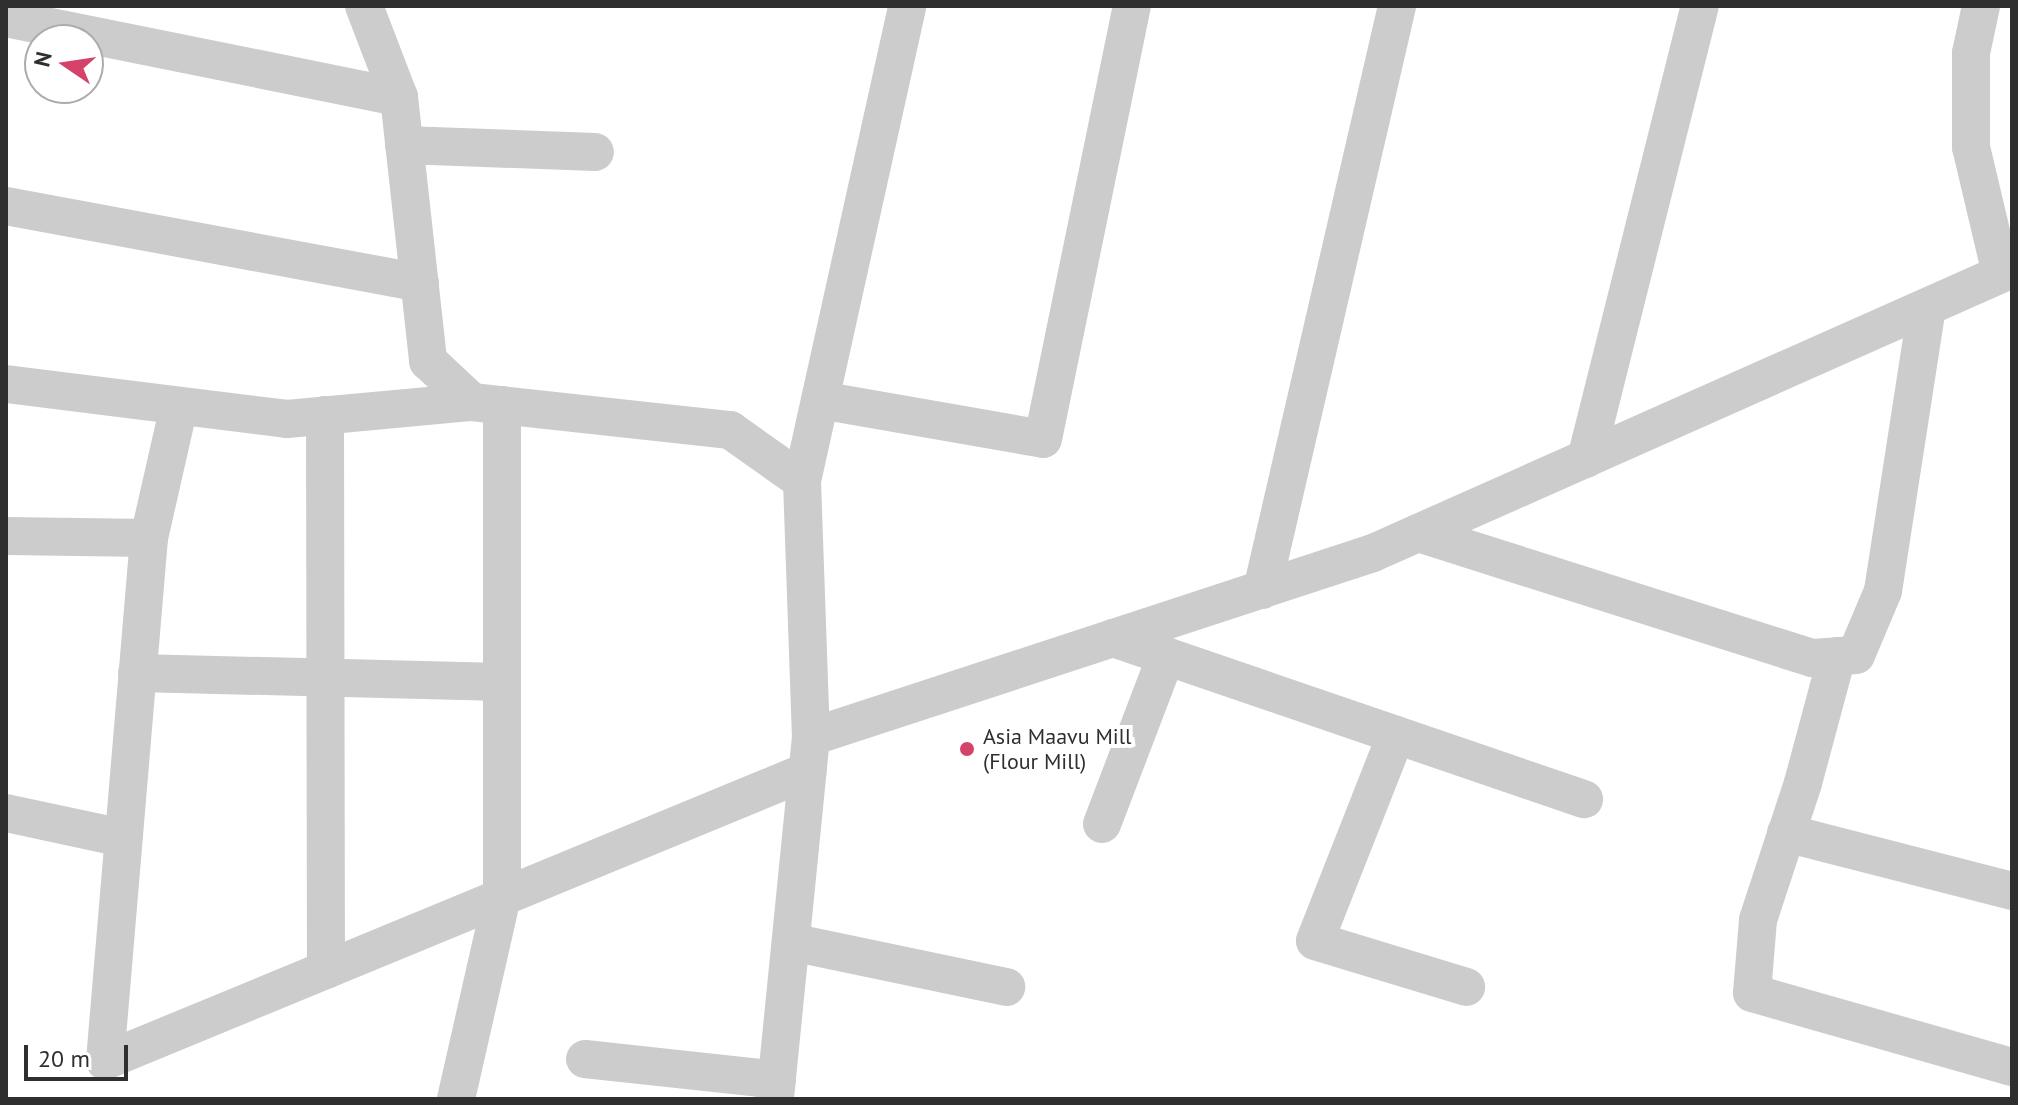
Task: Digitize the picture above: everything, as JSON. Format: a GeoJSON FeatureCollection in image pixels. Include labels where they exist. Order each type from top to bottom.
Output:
{"type":"FeatureCollection","features":[{"type":"Feature","properties":{"kind":"street"},"geometry":{"type":"LineString","coordinates":[[364,6],[399,97],[428,361],[487,403]]}},
{"type":"Feature","properties":{"kind":"street"},"geometry":{"type":"LineString","coordinates":[[585,1059],[776,1090],[809,754],[802,481],[907,6]]}},
{"type":"Feature","properties":{"kind":"street"},"geometry":{"type":"LineString","coordinates":[[820,400],[1043,439],[1132,6]]}},
{"type":"Feature","properties":{"kind":"street"},"geometry":{"type":"LineString","coordinates":[[1262,590],[1397,6]]}},
{"type":"Feature","properties":{"kind":"street"},"geometry":{"type":"LineString","coordinates":[[1586,459],[1700,6]]}},
{"type":"Feature","properties":{"kind":"street"},"geometry":{"type":"LineString","coordinates":[[179,406],[149,538],[105,1061],[502,897],[809,754],[1113,638],[1262,590],[1418,533],[2006,272],[1971,147],[1971,53],[1981,6]]}},
{"type":"Feature","properties":{"kind":"street"},"geometry":{"type":"LineString","coordinates":[[6,18],[399,97]]}},
{"type":"Feature","properties":{"kind":"street"},"geometry":{"type":"LineString","coordinates":[[404,145],[595,152]]}},
{"type":"Feature","properties":{"kind":"street"},"geometry":{"type":"LineString","coordinates":[[6,206],[420,283]]}},
{"type":"Feature","properties":{"kind":"street"},"geometry":{"type":"LineString","coordinates":[[1418,533],[1812,658],[1856,655],[1883,591],[1927,307]]}},
{"type":"Feature","properties":{"kind":"street"},"geometry":{"type":"LineString","coordinates":[[6,384],[287,419],[487,403],[730,430],[802,481]]}},
{"type":"Feature","properties":{"kind":"street"},"geometry":{"type":"LineString","coordinates":[[456,1099],[502,897],[502,682],[487,403]]}},
{"type":"Feature","properties":{"kind":"street"},"geometry":{"type":"LineString","coordinates":[[325,415],[322,677],[326,970]]}},
{"type":"Feature","properties":{"kind":"street"},"geometry":{"type":"LineString","coordinates":[[6,536],[149,538]]}},
{"type":"Feature","properties":{"kind":"street"},"geometry":{"type":"LineString","coordinates":[[1113,638],[1584,799]]}},
{"type":"Feature","properties":{"kind":"street"},"geometry":{"type":"LineString","coordinates":[[1102,824],[1166,656]]}},
{"type":"Feature","properties":{"kind":"street"},"geometry":{"type":"LineString","coordinates":[[1837,656],[1758,920],[1752,993],[2012,1067]]}},
{"type":"Feature","properties":{"kind":"street"},"geometry":{"type":"LineString","coordinates":[[137,673],[502,682]]}},
{"type":"Feature","properties":{"kind":"street"},"geometry":{"type":"LineString","coordinates":[[1396,735],[1315,941],[1466,987]]}},
{"type":"Feature","properties":{"kind":"street"},"geometry":{"type":"LineString","coordinates":[[6,813],[123,838]]}},
{"type":"Feature","properties":{"kind":"street"},"geometry":{"type":"LineString","coordinates":[[1786,833],[2012,891]]}},
{"type":"Feature","properties":{"kind":"street"},"geometry":{"type":"LineString","coordinates":[[791,942],[1006,987]]}},
{"type":"Feature","properties":{"kind":"place","name":"Asia Maavu Mill (Flour Mill)"},"geometry":{"type":"Point","coordinates":[967,749]}}]}
